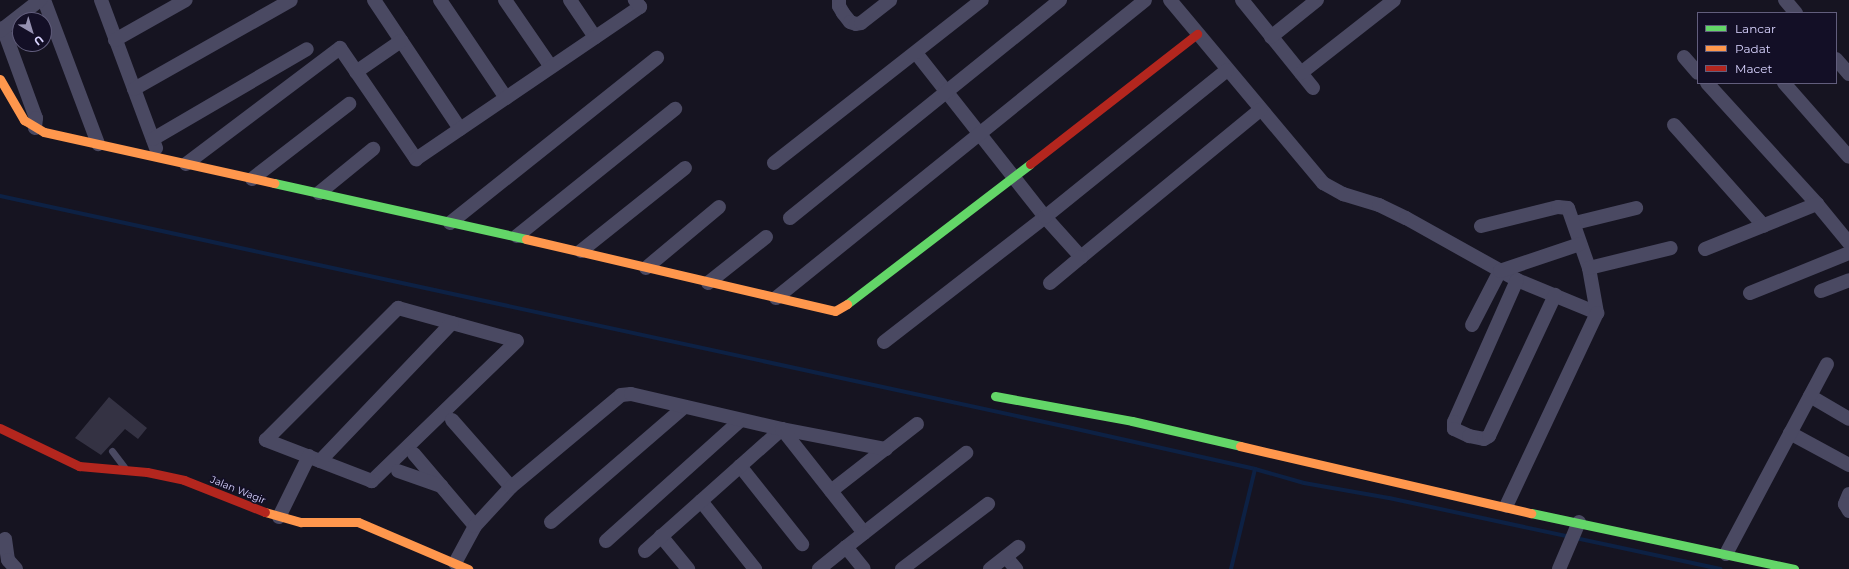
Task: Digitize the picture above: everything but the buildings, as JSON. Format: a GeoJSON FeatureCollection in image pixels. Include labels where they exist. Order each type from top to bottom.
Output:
{"type":"FeatureCollection","features":[{"type":"Feature","properties":{"kind":"street"},"geometry":{"type":"LineString","coordinates":[[35,128],[36,118],[2,29],[40,0]]}},
{"type":"Feature","properties":{"kind":"street"},"geometry":{"type":"LineString","coordinates":[[44,0],[98,144]]}},
{"type":"Feature","properties":{"kind":"street"},"geometry":{"type":"LineString","coordinates":[[101,0],[160,159]]}},
{"type":"Feature","properties":{"kind":"street"},"geometry":{"type":"LineString","coordinates":[[116,40],[186,0]]}},
{"type":"Feature","properties":{"kind":"street"},"geometry":{"type":"LineString","coordinates":[[134,89],[291,0]]}},
{"type":"Feature","properties":{"kind":"street"},"geometry":{"type":"LineString","coordinates":[[374,0],[460,129]]}},
{"type":"Feature","properties":{"kind":"street"},"geometry":{"type":"LineString","coordinates":[[440,0],[506,98]]}},
{"type":"Feature","properties":{"kind":"street"},"geometry":{"type":"LineString","coordinates":[[505,0],[551,67]]}},
{"type":"Feature","properties":{"kind":"street"},"geometry":{"type":"LineString","coordinates":[[570,0],[595,37]]}},
{"type":"Feature","properties":{"kind":"street"},"geometry":{"type":"LineString","coordinates":[[186,164],[340,48],[416,159],[640,7],[635,0]]}},
{"type":"Feature","properties":{"kind":"street"},"geometry":{"type":"LineString","coordinates":[[839,0],[843,13],[856,24],[861,24],[890,0]]}},
{"type":"Feature","properties":{"kind":"street"},"geometry":{"type":"LineString","coordinates":[[774,163],[982,0]]}},
{"type":"Feature","properties":{"kind":"street"},"geometry":{"type":"LineString","coordinates":[[790,218],[948,93],[1060,0]]}},
{"type":"Feature","properties":{"kind":"street"},"geometry":{"type":"LineString","coordinates":[[776,298],[981,134],[1145,0]]}},
{"type":"Feature","properties":{"kind":"street"},"geometry":{"type":"LineString","coordinates":[[1170,0],[1260,110],[1323,183],[1343,194],[1379,205],[1406,218],[1517,280],[1597,313]]}},
{"type":"Feature","properties":{"kind":"street"},"geometry":{"type":"LineString","coordinates":[[1242,0],[1313,88]]}},
{"type":"Feature","properties":{"kind":"street"},"geometry":{"type":"LineString","coordinates":[[1271,37],[1317,0]]}},
{"type":"Feature","properties":{"kind":"street"},"geometry":{"type":"LineString","coordinates":[[1301,73],[1394,0]]}},
{"type":"Feature","properties":{"kind":"street"},"geometry":{"type":"LineString","coordinates":[[1785,0],[1795,12]]}},
{"type":"Feature","properties":{"kind":"street"},"geometry":{"type":"LineString","coordinates":[[0,79],[24,120],[35,128],[160,159],[252,178],[450,223],[517,236],[708,283],[828,310],[841,310],[1197,34]]}},
{"type":"Feature","properties":{"kind":"street"},"geometry":{"type":"LineString","coordinates":[[356,72],[401,41]]}},
{"type":"Feature","properties":{"kind":"street"},"geometry":{"type":"LineString","coordinates":[[153,139],[307,49]]}},
{"type":"Feature","properties":{"kind":"street"},"geometry":{"type":"LineString","coordinates":[[916,53],[1046,217],[1081,257]]}},
{"type":"Feature","properties":{"kind":"street"},"geometry":{"type":"LineString","coordinates":[[1684,57],[1697,72]]}},
{"type":"Feature","properties":{"kind":"street"},"geometry":{"type":"LineString","coordinates":[[450,223],[657,58]]}},
{"type":"Feature","properties":{"kind":"street"},"geometry":{"type":"LineString","coordinates":[[1837,60],[1849,74]]}},
{"type":"Feature","properties":{"kind":"street"},"geometry":{"type":"LineString","coordinates":[[884,342],[1046,217],[1227,70]]}},
{"type":"Feature","properties":{"kind":"street"},"geometry":{"type":"LineString","coordinates":[[1709,84],[1849,243]]}},
{"type":"Feature","properties":{"kind":"street"},"geometry":{"type":"LineString","coordinates":[[1785,84],[1849,157]]}},
{"type":"Feature","properties":{"kind":"street"},"geometry":{"type":"LineString","coordinates":[[252,178],[349,104]]}},
{"type":"Feature","properties":{"kind":"street"},"geometry":{"type":"LineString","coordinates":[[517,236],[675,109]]}},
{"type":"Feature","properties":{"kind":"street"},"geometry":{"type":"LineString","coordinates":[[1050,283],[1260,110]]}},
{"type":"Feature","properties":{"kind":"street"},"geometry":{"type":"LineString","coordinates":[[1674,125],[1764,226]]}},
{"type":"Feature","properties":{"kind":"street"},"geometry":{"type":"LineString","coordinates":[[319,193],[373,149]]}},
{"type":"Feature","properties":{"kind":"street"},"geometry":{"type":"LineString","coordinates":[[581,251],[685,168]]}},
{"type":"Feature","properties":{"kind":"street"},"geometry":{"type":"LineString","coordinates":[[1705,249],[1816,204]]}},
{"type":"Feature","properties":{"kind":"street"},"geometry":{"type":"LineString","coordinates":[[1481,226],[1564,206],[1570,210],[1589,268],[1597,313],[1506,506]]}},
{"type":"Feature","properties":{"kind":"street"},"geometry":{"type":"LineString","coordinates":[[646,268],[719,207]]}},
{"type":"Feature","properties":{"kind":"street"},"geometry":{"type":"LineString","coordinates":[[1575,223],[1636,208]]}},
{"type":"Feature","properties":{"kind":"street"},"geometry":{"type":"LineString","coordinates":[[708,283],[766,237]]}},
{"type":"Feature","properties":{"kind":"street"},"geometry":{"type":"LineString","coordinates":[[1472,325],[1500,270],[1580,244]]}},
{"type":"Feature","properties":{"kind":"street"},"geometry":{"type":"LineString","coordinates":[[1589,268],[1671,248]]}},
{"type":"Feature","properties":{"kind":"street"},"geometry":{"type":"LineString","coordinates":[[1750,293],[1849,253]]}},
{"type":"Feature","properties":{"kind":"street"},"geometry":{"type":"LineString","coordinates":[[1517,280],[1453,425],[1454,429],[1469,436],[1484,439],[1488,436],[1555,295]]}},
{"type":"Feature","properties":{"kind":"street"},"geometry":{"type":"LineString","coordinates":[[1821,291],[1849,280]]}},
{"type":"Feature","properties":{"kind":"street"},"geometry":{"type":"LineString","coordinates":[[398,308],[517,341],[372,481],[314,459],[266,440],[398,308]]}},
{"type":"Feature","properties":{"kind":"street"},"geometry":{"type":"LineString","coordinates":[[279,516],[314,459],[452,323]]}},
{"type":"Feature","properties":{"kind":"street"},"geometry":{"type":"LineString","coordinates":[[1726,554],[1827,364]]}},
{"type":"Feature","properties":{"kind":"street"},"geometry":{"type":"LineString","coordinates":[[455,563],[475,526],[511,487],[621,395],[630,394],[782,429],[886,448]]}},
{"type":"Feature","properties":{"kind":"street"},"geometry":{"type":"LineString","coordinates":[[995,396],[1132,421],[1506,506],[1578,524],[1794,569]]}},
{"type":"Feature","properties":{"kind":"street"},"geometry":{"type":"LineString","coordinates":[[1810,396],[1849,419]]}},
{"type":"Feature","properties":{"kind":"street"},"geometry":{"type":"LineString","coordinates":[[551,522],[684,407]]}},
{"type":"Feature","properties":{"kind":"street"},"geometry":{"type":"LineString","coordinates":[[452,420],[511,487]]}},
{"type":"Feature","properties":{"kind":"street"},"geometry":{"type":"LineString","coordinates":[[606,541],[741,420]]}},
{"type":"Feature","properties":{"kind":"street"},"geometry":{"type":"LineString","coordinates":[[831,491],[917,424]]}},
{"type":"Feature","properties":{"kind":"street","name":"Jalan Wagir"},"geometry":{"type":"LineString","coordinates":[[0,428],[79,466],[147,472],[184,480],[279,516],[301,522],[358,522],[468,569]]}},
{"type":"Feature","properties":{"kind":"street"},"geometry":{"type":"LineString","coordinates":[[645,551],[782,429]]}},
{"type":"Feature","properties":{"kind":"street"},"geometry":{"type":"LineString","coordinates":[[782,429],[864,533]]}},
{"type":"Feature","properties":{"kind":"street"},"geometry":{"type":"LineString","coordinates":[[1790,433],[1849,465]]}},
{"type":"Feature","properties":{"kind":"street"},"geometry":{"type":"LineString","coordinates":[[819,569],[966,453]]}},
{"type":"Feature","properties":{"kind":"street"},"geometry":{"type":"LineString","coordinates":[[414,454],[475,526]]}},
{"type":"Feature","properties":{"kind":"street"},"geometry":{"type":"LineString","coordinates":[[740,466],[802,544]]}},
{"type":"Feature","properties":{"kind":"street"},"geometry":{"type":"LineString","coordinates":[[398,471],[442,486]]}},
{"type":"Feature","properties":{"kind":"street"},"geometry":{"type":"LineString","coordinates":[[1849,494],[1845,504],[1849,511]]}},
{"type":"Feature","properties":{"kind":"street"},"geometry":{"type":"LineString","coordinates":[[701,501],[755,569]]}},
{"type":"Feature","properties":{"kind":"street"},"geometry":{"type":"LineString","coordinates":[[902,569],[988,504]]}},
{"type":"Feature","properties":{"kind":"street"},"geometry":{"type":"LineString","coordinates":[[1559,569],[1578,524]]}},
{"type":"Feature","properties":{"kind":"street"},"geometry":{"type":"LineString","coordinates":[[661,536],[688,569]]}},
{"type":"Feature","properties":{"kind":"street"},"geometry":{"type":"LineString","coordinates":[[5,539],[8,560],[16,569]]}},
{"type":"Feature","properties":{"kind":"street"},"geometry":{"type":"LineString","coordinates":[[846,547],[864,569]]}},
{"type":"Feature","properties":{"kind":"street"},"geometry":{"type":"LineString","coordinates":[[990,569],[1018,547]]}},
{"type":"Feature","properties":{"kind":"street"},"geometry":{"type":"LineString","coordinates":[[1006,557],[1016,569]]}},
{"type":"Feature","properties":{"kind":"lane"},"geometry":{"type":"LineString","coordinates":[[112,451],[126,471]]}},
{"type":"Feature","properties":{"kind":"waterway"},"geometry":{"type":"LineString","coordinates":[[0,196],[1072,428],[1255,469],[1304,483],[1389,498],[1720,569]]}},
{"type":"Feature","properties":{"kind":"waterway"},"geometry":{"type":"LineString","coordinates":[[1231,569],[1255,469]]}},
{"type":"Feature","properties":{"kind":"traffic: fast"},"geometry":{"type":"LineString","coordinates":[[847,304],[1030,164]]}},
{"type":"Feature","properties":{"kind":"traffic: fast"},"geometry":{"type":"LineString","coordinates":[[274,183],[526,239]]}},
{"type":"Feature","properties":{"kind":"traffic: fast"},"geometry":{"type":"LineString","coordinates":[[995,396],[1132,421],[1240,446]]}},
{"type":"Feature","properties":{"kind":"traffic: fast"},"geometry":{"type":"LineString","coordinates":[[1531,513],[1794,569]]}},
{"type":"Feature","properties":{"kind":"traffic: slow"},"geometry":{"type":"LineString","coordinates":[[0,79],[24,120],[44,132],[274,183]]}},
{"type":"Feature","properties":{"kind":"traffic: slow"},"geometry":{"type":"LineString","coordinates":[[526,239],[835,311],[847,304]]}},
{"type":"Feature","properties":{"kind":"traffic: slow"},"geometry":{"type":"LineString","coordinates":[[1240,446],[1531,513]]}},
{"type":"Feature","properties":{"kind":"traffic: slow"},"geometry":{"type":"LineString","coordinates":[[265,512],[301,522],[358,522],[468,569]]}},
{"type":"Feature","properties":{"kind":"traffic: jam"},"geometry":{"type":"LineString","coordinates":[[1030,164],[1197,34]]}},
{"type":"Feature","properties":{"kind":"traffic: jam"},"geometry":{"type":"LineString","coordinates":[[0,428],[79,466],[147,472],[184,480],[265,512]]}}]}
